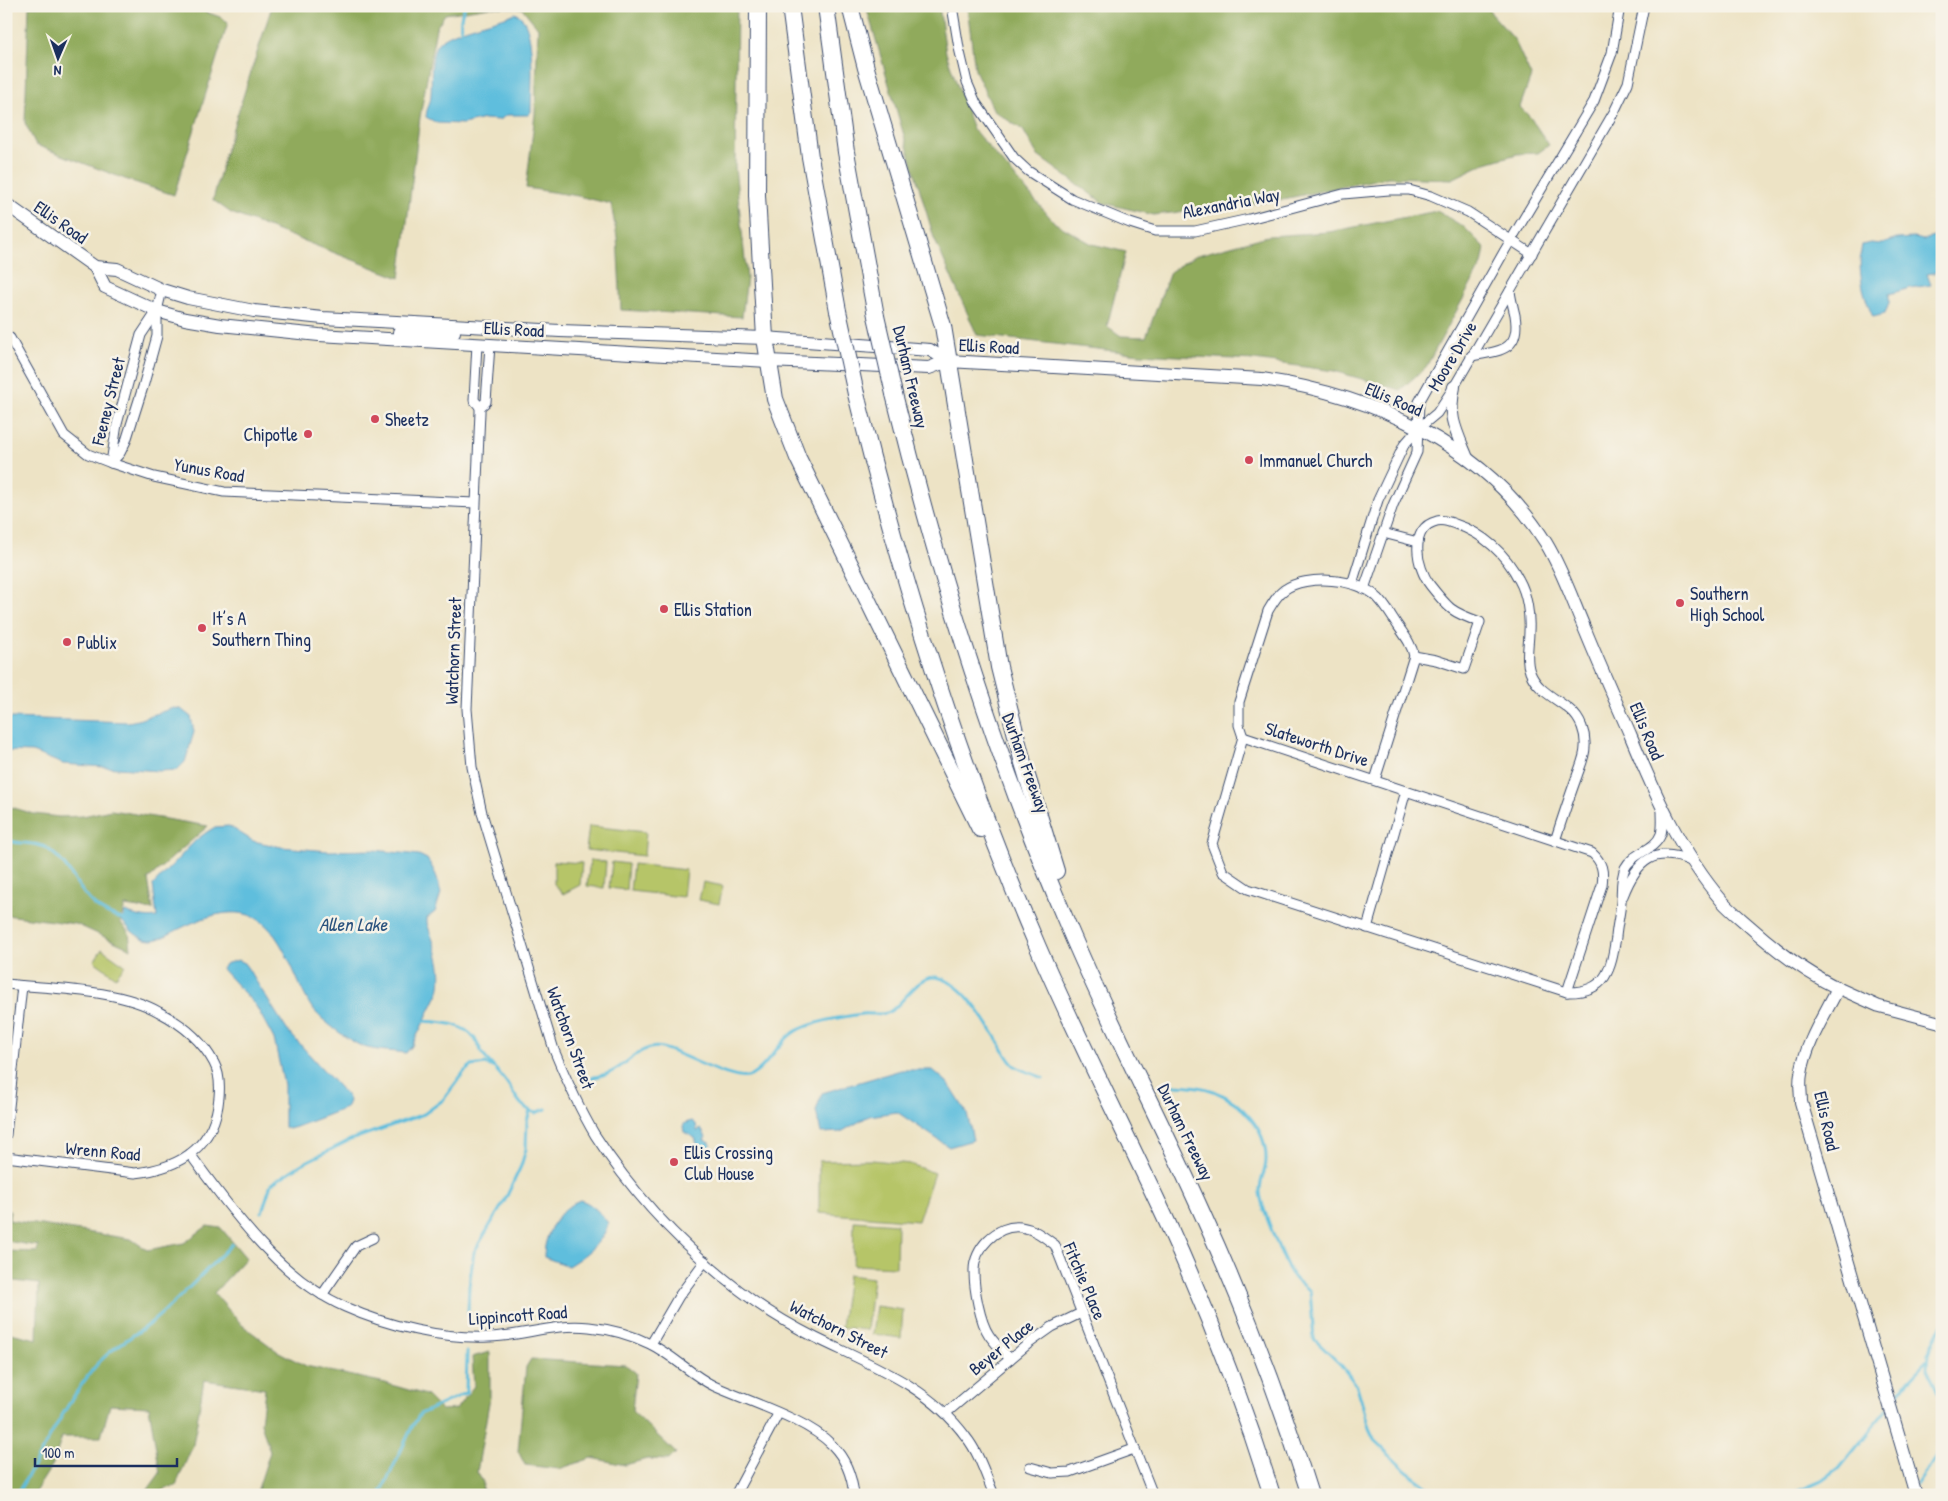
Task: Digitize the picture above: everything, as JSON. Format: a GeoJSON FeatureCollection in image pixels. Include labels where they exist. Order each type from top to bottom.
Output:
{"type":"FeatureCollection","features":[{"type":"Feature","properties":{"kind":"highway"},"geometry":{"type":"LineString","coordinates":[[758,6],[757,195],[765,338],[775,399],[798,458],[1036,943]]}},
{"type":"Feature","properties":{"kind":"highway"},"geometry":{"type":"LineString","coordinates":[[790,6],[810,157],[838,311],[856,394],[897,548],[943,697],[996,846],[1036,943],[1079,1039],[1147,1180],[1190,1276],[1229,1372],[1272,1495]]}},
{"type":"Feature","properties":{"kind":"highway","name":"Durham Freeway"},"geometry":{"type":"LineString","coordinates":[[826,6],[846,152],[876,316],[917,488],[944,580],[992,728],[1050,881],[1112,1024],[1202,1212],[1240,1301],[1282,1409],[1310,1495]]}},
{"type":"Feature","properties":{"kind":"highway"},"geometry":{"type":"LineString","coordinates":[[850,6],[866,68],[938,308],[990,618],[1010,715],[1055,868],[1112,1024]]}},
{"type":"Feature","properties":{"kind":"main road","name":"Ellis Road"},"geometry":{"type":"LineString","coordinates":[[6,204],[95,267],[105,287],[157,311],[185,319],[220,325],[319,335],[768,362],[929,368],[948,361],[1262,379],[1306,387],[1345,398],[1419,428],[1467,458],[1500,486],[1528,518],[1546,543],[1567,585],[1645,772],[1662,808],[1694,862],[1722,902],[1772,947],[1799,967],[1838,988],[1820,1021],[1804,1060],[1800,1076],[1801,1102],[1916,1495]]}},
{"type":"Feature","properties":{"kind":"main road","name":"Ellis Road"},"geometry":{"type":"LineString","coordinates":[[95,267],[117,268],[162,290],[188,298],[254,311],[323,318],[560,331],[765,338],[930,350],[948,361]]}},
{"type":"Feature","properties":{"kind":"main road"},"geometry":{"type":"LineString","coordinates":[[387,339],[396,332],[468,331],[484,326]]}},
{"type":"Feature","properties":{"kind":"main road"},"geometry":{"type":"LineString","coordinates":[[483,345],[492,337],[548,337],[560,331]]}},
{"type":"Feature","properties":{"kind":"main road"},"geometry":{"type":"LineString","coordinates":[[1454,387],[1451,400],[1451,416],[1467,458]]}},
{"type":"Feature","properties":{"kind":"street","name":"Alexandria Way"},"geometry":{"type":"LineString","coordinates":[[952,6],[959,48],[976,103],[1014,158],[1028,171],[1072,199],[1130,223],[1155,231],[1194,231],[1249,219],[1343,194],[1409,190],[1431,196],[1468,212],[1532,254]]}},
{"type":"Feature","properties":{"kind":"street","name":"Moore Drive"},"geometry":{"type":"LineString","coordinates":[[1419,428],[1420,402],[1511,240],[1594,100],[1612,53],[1620,6]]}},
{"type":"Feature","properties":{"kind":"street","name":"Moore Drive"},"geometry":{"type":"LineString","coordinates":[[1419,428],[1437,413],[1454,387],[1614,112],[1628,83],[1644,6]]}},
{"type":"Feature","properties":{"kind":"street","name":"Feeney Street"},"geometry":{"type":"LineString","coordinates":[[111,463],[120,453],[126,441],[158,336],[157,311],[162,290]]}},
{"type":"Feature","properties":{"kind":"street"},"geometry":{"type":"LineString","coordinates":[[1471,356],[1504,349],[1514,340],[1516,325],[1510,290]]}},
{"type":"Feature","properties":{"kind":"street","name":"Feeney Street"},"geometry":{"type":"LineString","coordinates":[[111,463],[116,424],[141,335],[157,311]]}},
{"type":"Feature","properties":{"kind":"street","name":"Yunus Road"},"geometry":{"type":"LineString","coordinates":[[6,335],[22,358],[64,435],[88,454],[111,463],[154,477],[224,492],[475,503]]}},
{"type":"Feature","properties":{"kind":"street","name":"Watchorn Street"},"geometry":{"type":"LineString","coordinates":[[483,345],[474,400],[480,407],[467,709],[472,767],[482,813],[554,1050],[577,1102],[595,1134],[619,1170],[650,1209],[705,1261],[739,1290],[772,1312],[814,1337],[894,1375],[923,1393],[946,1413],[967,1437],[994,1495]]}},
{"type":"Feature","properties":{"kind":"street"},"geometry":{"type":"LineString","coordinates":[[1364,589],[1393,505],[1417,452],[1419,428]]}},
{"type":"Feature","properties":{"kind":"street"},"geometry":{"type":"LineString","coordinates":[[1352,584],[1378,500],[1404,445],[1419,428]]}},
{"type":"Feature","properties":{"kind":"street"},"geometry":{"type":"LineString","coordinates":[[1414,656],[1436,660],[1464,669],[1480,622],[1458,615],[1452,611],[1431,586],[1422,571],[1417,552],[1418,542],[1424,529],[1437,521],[1451,522],[1468,528],[1491,544],[1512,568],[1520,581],[1528,612],[1529,670],[1540,688],[1574,713],[1583,728],[1586,745],[1585,751],[1555,841]]}},
{"type":"Feature","properties":{"kind":"street"},"geometry":{"type":"LineString","coordinates":[[1383,533],[1418,542]]}},
{"type":"Feature","properties":{"kind":"street"},"geometry":{"type":"LineString","coordinates":[[1243,737],[1239,724],[1239,702],[1268,611],[1274,602],[1286,588],[1313,581],[1324,580],[1352,584],[1378,597],[1410,643],[1414,656],[1375,780]]}},
{"type":"Feature","properties":{"kind":"street","name":"Slateworth Drive"},"geometry":{"type":"LineString","coordinates":[[1567,992],[1602,885],[1603,871],[1598,858],[1592,853],[1243,737],[1212,844],[1223,872],[1248,889],[1567,992],[1581,992],[1593,987],[1602,981],[1611,966],[1625,870],[1632,858],[1652,846],[1659,838],[1662,828],[1662,808]]}},
{"type":"Feature","properties":{"kind":"street"},"geometry":{"type":"LineString","coordinates":[[1367,928],[1406,791]]}},
{"type":"Feature","properties":{"kind":"street","name":"Slateworth Drive"},"geometry":{"type":"LineString","coordinates":[[1621,901],[1631,878],[1640,866],[1648,860],[1667,854],[1694,862]]}},
{"type":"Feature","properties":{"kind":"street","name":"Wrenn Road"},"geometry":{"type":"LineString","coordinates":[[6,984],[108,995],[157,1010],[177,1022],[199,1040],[215,1064],[219,1090],[218,1114],[208,1136],[190,1154],[174,1164],[155,1171],[135,1173],[6,1157]]}},
{"type":"Feature","properties":{"kind":"street"},"geometry":{"type":"LineString","coordinates":[[6,1135],[22,986]]}},
{"type":"Feature","properties":{"kind":"street"},"geometry":{"type":"LineString","coordinates":[[1838,988],[1878,1006],[1942,1023]]}},
{"type":"Feature","properties":{"kind":"street","name":"Lippincott Road"},"geometry":{"type":"LineString","coordinates":[[190,1154],[260,1242],[286,1268],[344,1307],[378,1320],[422,1330],[463,1336],[490,1337],[551,1328],[587,1327],[628,1335],[650,1344],[711,1385],[814,1431],[830,1443],[843,1458],[853,1484],[854,1495]]}},
{"type":"Feature","properties":{"kind":"street","name":"Fitchie Place"},"geometry":{"type":"LineString","coordinates":[[1010,1358],[988,1334],[981,1315],[973,1271],[977,1253],[986,1240],[1001,1230],[1020,1227],[1040,1233],[1054,1245],[1153,1495]]}},
{"type":"Feature","properties":{"kind":"street"},"geometry":{"type":"LineString","coordinates":[[322,1294],[356,1246],[373,1238]]}},
{"type":"Feature","properties":{"kind":"street"},"geometry":{"type":"LineString","coordinates":[[650,1344],[678,1296],[705,1261]]}},
{"type":"Feature","properties":{"kind":"street","name":"Beyer Place"},"geometry":{"type":"LineString","coordinates":[[946,1413],[1010,1358],[1052,1327],[1081,1313]]}},
{"type":"Feature","properties":{"kind":"street"},"geometry":{"type":"LineString","coordinates":[[735,1495],[778,1414]]}},
{"type":"Feature","properties":{"kind":"street"},"geometry":{"type":"LineString","coordinates":[[1030,1467],[1052,1473],[1070,1472],[1134,1449]]}},
{"type":"Feature","properties":{"kind":"green space"},"geometry":{"type":"Polygon","coordinates":[[[29,6],[189,6],[220,17],[228,23],[174,195],[125,179],[36,145],[25,123],[29,6]]]}},
{"type":"Feature","properties":{"kind":"green space"},"geometry":{"type":"Polygon","coordinates":[[[272,6],[737,6],[735,168],[747,278],[742,317],[621,310],[617,237],[611,204],[578,196],[526,188],[535,114],[538,28],[522,8],[490,7],[445,14],[436,28],[420,117],[400,278],[231,213],[213,200],[226,150],[272,6]]]}},
{"type":"Feature","properties":{"kind":"green space"},"geometry":{"type":"Polygon","coordinates":[[[866,6],[939,6],[946,53],[973,129],[1055,223],[1092,244],[1126,252],[1107,326],[1121,336],[1146,337],[1170,272],[1194,256],[1268,236],[1329,232],[1437,211],[1464,227],[1485,248],[1482,264],[1426,367],[1400,390],[1334,371],[1254,360],[1140,354],[977,335],[934,238],[866,6]]]}},
{"type":"Feature","properties":{"kind":"green space"},"geometry":{"type":"Polygon","coordinates":[[[967,6],[1489,6],[1491,13],[1514,39],[1531,76],[1520,107],[1530,117],[1549,145],[1538,153],[1517,154],[1483,164],[1452,179],[1389,177],[1274,201],[1154,215],[1103,203],[1038,156],[1023,130],[994,111],[975,70],[967,6]]]}},
{"type":"Feature","properties":{"kind":"green space"},"geometry":{"type":"Polygon","coordinates":[[[6,803],[11,807],[34,814],[59,817],[83,816],[111,810],[208,826],[148,879],[153,910],[125,906],[120,922],[129,933],[131,949],[76,924],[6,915],[6,803]]]}},
{"type":"Feature","properties":{"kind":"green space"},"geometry":{"type":"Polygon","coordinates":[[[589,826],[646,832],[644,856],[586,850],[589,826]]]}},
{"type":"Feature","properties":{"kind":"green space"},"geometry":{"type":"Polygon","coordinates":[[[590,860],[606,862],[604,888],[587,886],[590,860]]]}},
{"type":"Feature","properties":{"kind":"green space"},"geometry":{"type":"Polygon","coordinates":[[[554,861],[582,863],[580,885],[563,894],[554,884],[554,861]]]}},
{"type":"Feature","properties":{"kind":"green space"},"geometry":{"type":"Polygon","coordinates":[[[612,862],[628,864],[626,890],[609,888],[612,862]]]}},
{"type":"Feature","properties":{"kind":"green space"},"geometry":{"type":"Polygon","coordinates":[[[633,864],[686,870],[683,897],[630,891],[633,864]]]}},
{"type":"Feature","properties":{"kind":"green space"},"geometry":{"type":"Polygon","coordinates":[[[703,882],[723,886],[719,904],[699,900],[703,882]]]}},
{"type":"Feature","properties":{"kind":"green space"},"geometry":{"type":"Polygon","coordinates":[[[102,949],[125,965],[116,977],[94,961],[102,949]]]}},
{"type":"Feature","properties":{"kind":"green space"},"geometry":{"type":"Polygon","coordinates":[[[872,1160],[910,1164],[934,1173],[918,1221],[819,1213],[819,1161],[872,1160]]]}},
{"type":"Feature","properties":{"kind":"green space"},"geometry":{"type":"Polygon","coordinates":[[[6,1211],[10,1211],[9,1220],[131,1239],[147,1250],[184,1243],[207,1226],[221,1228],[246,1258],[214,1293],[242,1325],[277,1351],[306,1366],[381,1382],[426,1395],[441,1410],[456,1409],[474,1386],[472,1357],[490,1352],[490,1397],[477,1472],[483,1482],[482,1495],[256,1495],[270,1452],[261,1423],[265,1389],[204,1380],[193,1445],[176,1485],[151,1495],[144,1495],[160,1473],[149,1407],[110,1405],[101,1437],[62,1437],[53,1464],[33,1495],[6,1495],[6,1332],[37,1339],[39,1284],[6,1280],[6,1251],[37,1252],[38,1246],[6,1241],[6,1211]]]}},
{"type":"Feature","properties":{"kind":"green space"},"geometry":{"type":"Polygon","coordinates":[[[854,1221],[897,1224],[896,1267],[853,1265],[854,1221]]]}},
{"type":"Feature","properties":{"kind":"green space"},"geometry":{"type":"Polygon","coordinates":[[[848,1275],[873,1278],[867,1330],[841,1327],[848,1275]]]}},
{"type":"Feature","properties":{"kind":"green space"},"geometry":{"type":"Polygon","coordinates":[[[876,1306],[903,1310],[901,1338],[872,1334],[876,1306]]]}},
{"type":"Feature","properties":{"kind":"green space"},"geometry":{"type":"Polygon","coordinates":[[[531,1359],[626,1365],[636,1373],[632,1411],[676,1453],[669,1460],[647,1459],[625,1465],[592,1458],[559,1469],[525,1465],[518,1451],[526,1367],[531,1359]]]}},
{"type":"Feature","properties":{"kind":"water"},"geometry":{"type":"Polygon","coordinates":[[[515,13],[522,18],[527,28],[530,42],[532,58],[531,112],[528,115],[507,115],[499,120],[484,119],[463,124],[437,123],[426,117],[431,98],[432,59],[439,42],[458,31],[515,13]]]}},
{"type":"Feature","properties":{"kind":"water"},"geometry":{"type":"Polygon","coordinates":[[[1941,235],[1942,269],[1940,272],[1927,274],[1931,285],[1889,294],[1889,303],[1885,314],[1873,317],[1866,300],[1862,282],[1860,264],[1862,245],[1870,243],[1882,244],[1897,239],[1913,238],[1923,240],[1941,235]]]}},
{"type":"Feature","properties":{"kind":"water"},"geometry":{"type":"Polygon","coordinates":[[[173,708],[181,709],[191,717],[194,732],[185,762],[177,770],[159,771],[63,764],[32,752],[6,751],[6,720],[11,718],[128,722],[173,708]]]}},
{"type":"Feature","properties":{"kind":"water","name":"Allen Lake"},"geometry":{"type":"Polygon","coordinates":[[[229,826],[253,841],[281,847],[329,851],[374,850],[419,855],[427,859],[436,875],[441,893],[435,912],[427,918],[427,923],[441,973],[439,991],[412,1046],[406,1053],[364,1047],[344,1036],[322,1018],[312,1008],[286,955],[271,930],[261,921],[249,915],[231,913],[213,916],[154,940],[147,940],[138,936],[122,921],[125,912],[141,917],[157,917],[153,885],[196,840],[215,827],[229,826]]]}},
{"type":"Feature","properties":{"kind":"water"},"geometry":{"type":"Polygon","coordinates":[[[238,960],[247,967],[287,1030],[347,1096],[349,1101],[346,1108],[296,1127],[289,1129],[284,1127],[284,1085],[274,1039],[256,1006],[222,969],[225,964],[238,960]]]}},
{"type":"Feature","properties":{"kind":"water"},"geometry":{"type":"Polygon","coordinates":[[[901,1070],[933,1070],[948,1083],[967,1113],[973,1140],[949,1147],[897,1112],[869,1116],[841,1132],[821,1133],[816,1111],[822,1093],[901,1070]]]}},
{"type":"Feature","properties":{"kind":"water"},"geometry":{"type":"Polygon","coordinates":[[[692,1121],[696,1124],[697,1131],[701,1129],[706,1137],[704,1140],[711,1144],[708,1152],[700,1152],[695,1138],[684,1132],[683,1126],[685,1123],[692,1121]]]}},
{"type":"Feature","properties":{"kind":"water"},"geometry":{"type":"Polygon","coordinates":[[[580,1200],[592,1206],[608,1223],[603,1236],[586,1253],[568,1266],[544,1257],[547,1240],[554,1223],[565,1209],[580,1200]]]}},
{"type":"Feature","properties":{"kind":"waterway"},"geometry":{"type":"LineString","coordinates":[[462,34],[460,20],[465,6]]}},
{"type":"Feature","properties":{"kind":"waterway"},"geometry":{"type":"LineString","coordinates":[[6,840],[38,845],[48,849],[59,858],[88,899],[110,915],[126,920]]}},
{"type":"Feature","properties":{"kind":"waterway"},"geometry":{"type":"LineString","coordinates":[[591,1078],[619,1068],[642,1051],[655,1047],[671,1051],[733,1076],[744,1078],[751,1076],[763,1066],[783,1041],[796,1031],[837,1018],[889,1012],[916,985],[929,978],[936,977],[956,986],[973,1004],[1015,1066],[1043,1078]]}},
{"type":"Feature","properties":{"kind":"waterway"},"geometry":{"type":"LineString","coordinates":[[421,1021],[451,1024],[470,1033],[484,1056],[503,1078],[522,1105],[535,1113],[546,1109]]}},
{"type":"Feature","properties":{"kind":"waterway"},"geometry":{"type":"LineString","coordinates":[[262,1212],[271,1184],[302,1164],[350,1140],[424,1114],[443,1100],[464,1072],[471,1066],[486,1064],[492,1067]]}},
{"type":"Feature","properties":{"kind":"waterway"},"geometry":{"type":"LineString","coordinates":[[1172,1085],[1204,1088],[1214,1091],[1243,1109],[1257,1127],[1262,1138],[1266,1160],[1260,1190],[1263,1207],[1287,1266],[1297,1280],[1310,1291],[1314,1339],[1341,1365],[1357,1386],[1369,1428],[1375,1441],[1406,1471],[1438,1495]]}},
{"type":"Feature","properties":{"kind":"waterway"},"geometry":{"type":"LineString","coordinates":[[468,1313],[469,1286],[474,1252],[504,1202],[521,1166],[526,1149],[527,1121],[530,1111]]}},
{"type":"Feature","properties":{"kind":"waterway"},"geometry":{"type":"LineString","coordinates":[[16,1495],[73,1398],[100,1361],[163,1312],[232,1244]]}},
{"type":"Feature","properties":{"kind":"waterway"},"geometry":{"type":"LineString","coordinates":[[1942,1324],[1928,1354],[1927,1369],[1942,1400]]}},
{"type":"Feature","properties":{"kind":"waterway"},"geometry":{"type":"LineString","coordinates":[[380,1495],[420,1414],[466,1393],[467,1352]]}},
{"type":"Feature","properties":{"kind":"waterway"},"geometry":{"type":"LineString","coordinates":[[1892,1402],[1908,1380],[1927,1360]]}},
{"type":"Feature","properties":{"kind":"waterway"},"geometry":{"type":"LineString","coordinates":[[1789,1495],[1824,1480],[1839,1469],[1887,1409]]}},
{"type":"Feature","properties":{"kind":"waterway"},"geometry":{"type":"LineString","coordinates":[[1916,1485],[1936,1457],[1942,1442]]}},
{"type":"Feature","properties":{"kind":"place","name":"Sheetz"},"geometry":{"type":"Point","coordinates":[375,419]}},
{"type":"Feature","properties":{"kind":"place","name":"Chipotle"},"geometry":{"type":"Point","coordinates":[308,434]}},
{"type":"Feature","properties":{"kind":"place","name":"Immanuel Church"},"geometry":{"type":"Point","coordinates":[1249,460]}},
{"type":"Feature","properties":{"kind":"place","name":"Southern High School"},"geometry":{"type":"Point","coordinates":[1680,603]}},
{"type":"Feature","properties":{"kind":"place","name":"Ellis Station"},"geometry":{"type":"Point","coordinates":[664,609]}},
{"type":"Feature","properties":{"kind":"place","name":"It’s A Southern Thing"},"geometry":{"type":"Point","coordinates":[202,628]}},
{"type":"Feature","properties":{"kind":"place","name":"Publix"},"geometry":{"type":"Point","coordinates":[67,642]}},
{"type":"Feature","properties":{"kind":"place","name":"Ellis Crossing Club House"},"geometry":{"type":"Point","coordinates":[674,1162]}}]}
